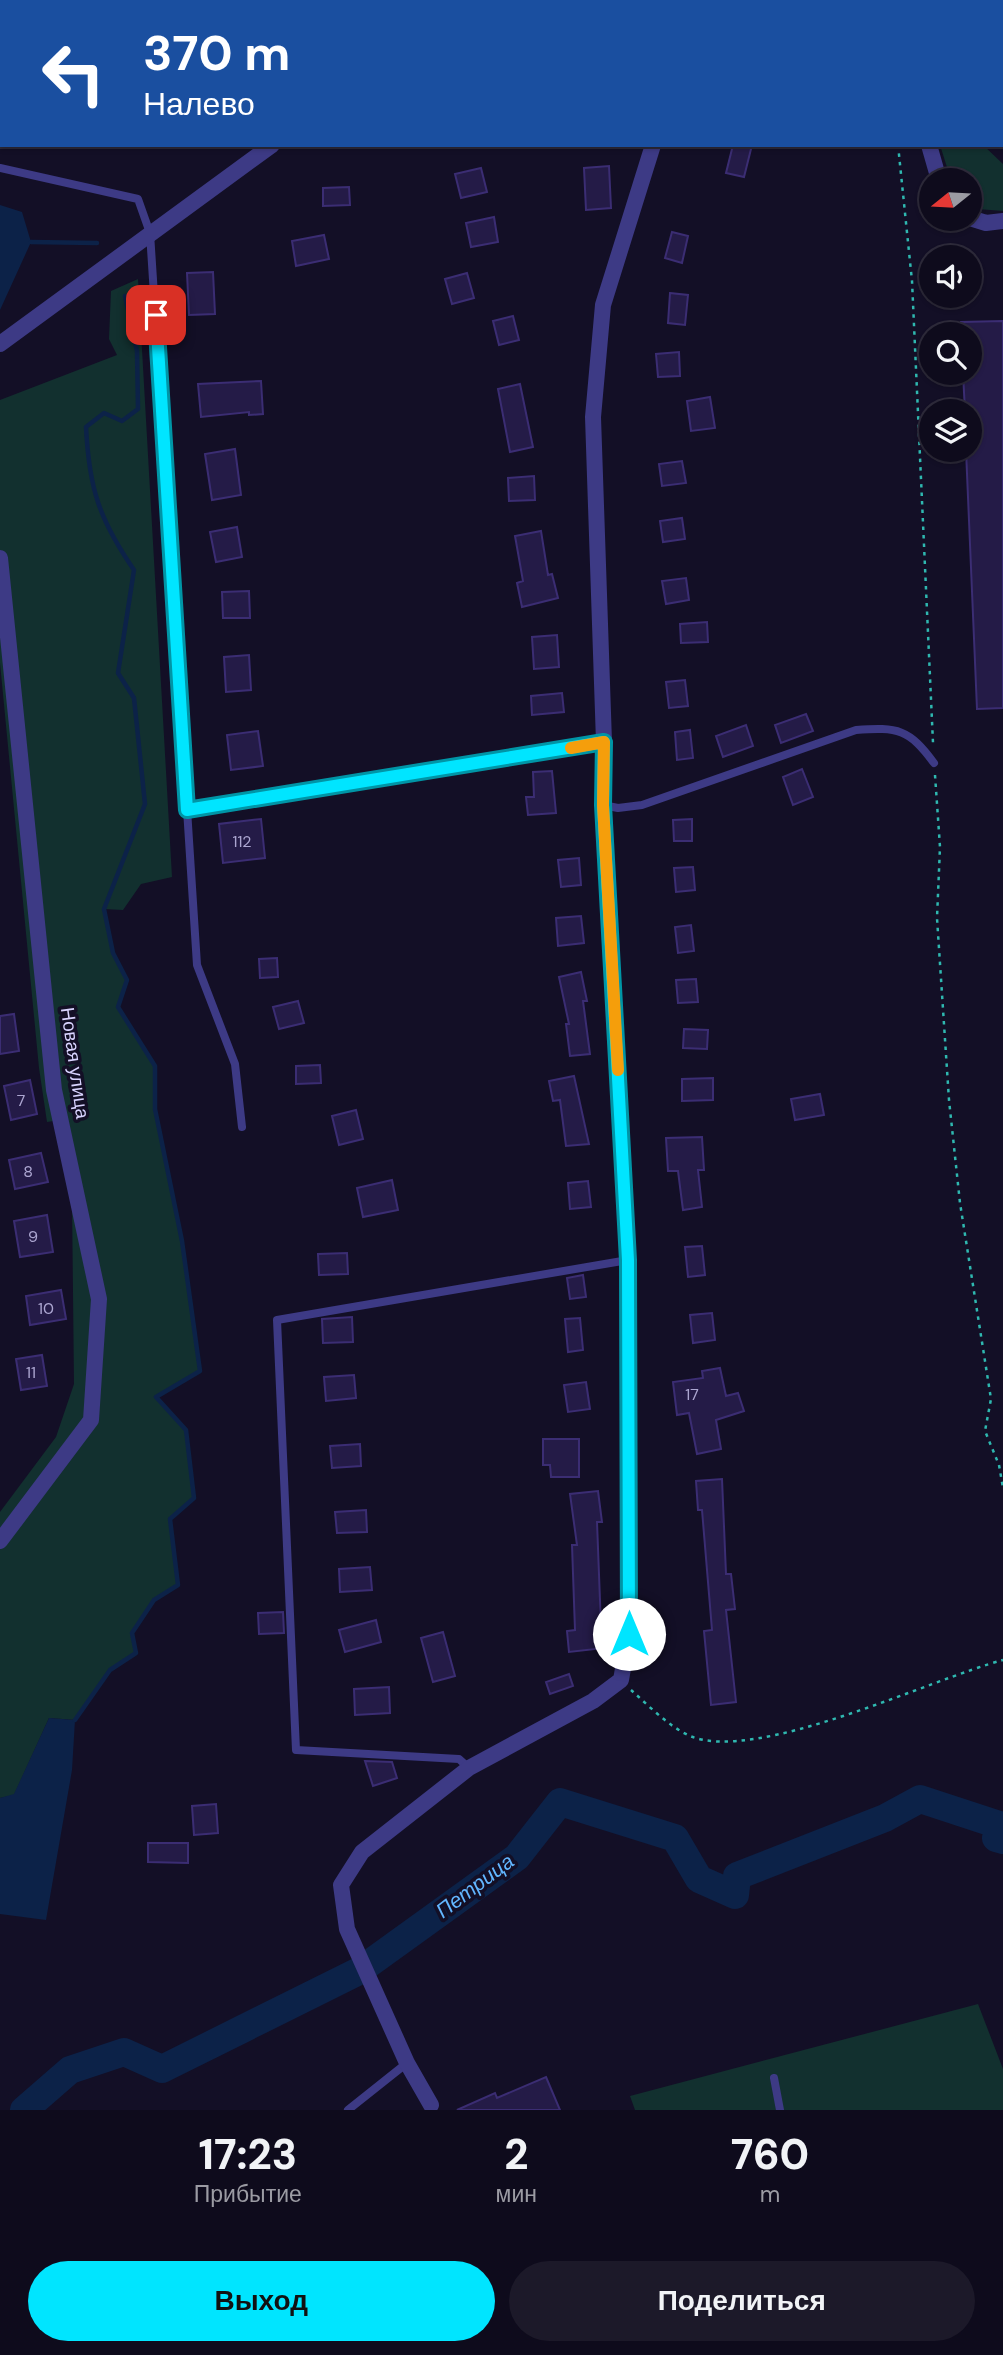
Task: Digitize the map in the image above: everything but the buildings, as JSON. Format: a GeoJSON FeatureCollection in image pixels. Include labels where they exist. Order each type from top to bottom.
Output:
{"type":"FeatureCollection","features":[{"type":"Feature","properties":{"kind":"street"},"geometry":{"type":"LineString","coordinates":[[0,344],[269,147]]}},
{"type":"Feature","properties":{"kind":"street"},"geometry":{"type":"LineString","coordinates":[[432,2108],[407,2063],[347,1929],[341,1885],[362,1852],[470,1768],[593,1701],[621,1680],[629,1634],[628,1260],[603,805],[604,742],[593,417],[603,304],[652,147]]}},
{"type":"Feature","properties":{"kind":"street"},"geometry":{"type":"LineString","coordinates":[[930,147],[936,168]]}},
{"type":"Feature","properties":{"kind":"street"},"geometry":{"type":"LineString","coordinates":[[982,222],[1003,221]]}},
{"type":"Feature","properties":{"kind":"street","name":"Новая улица"},"geometry":{"type":"LineString","coordinates":[[0,558],[54,1090],[99,1299],[91,1420],[0,1541]]}},
{"type":"Feature","properties":{"kind":"lane"},"geometry":{"type":"LineString","coordinates":[[0,168],[138,199],[150,233],[197,965],[235,1064],[242,1127]]}},
{"type":"Feature","properties":{"kind":"lane"},"geometry":{"type":"LineString","coordinates":[[603,805],[618,808],[642,805],[856,730],[886,728],[904,733],[917,741],[934,763]]}},
{"type":"Feature","properties":{"kind":"lane"},"geometry":{"type":"LineString","coordinates":[[187,810],[604,742]]}},
{"type":"Feature","properties":{"kind":"lane"},"geometry":{"type":"LineString","coordinates":[[470,1768],[459,1759],[296,1750],[276,1320],[628,1260]]}},
{"type":"Feature","properties":{"kind":"lane"},"geometry":{"type":"LineString","coordinates":[[348,2110],[407,2063]]}},
{"type":"Feature","properties":{"kind":"lane"},"geometry":{"type":"LineString","coordinates":[[774,2078],[780,2110]]}},
{"type":"Feature","properties":{"kind":"path"},"geometry":{"type":"LineString","coordinates":[[898,147],[912,281],[940,847],[937,918],[950,1101],[960,1203],[991,1399],[985,1431],[999,1465],[1003,1488]]}},
{"type":"Feature","properties":{"kind":"path"},"geometry":{"type":"LineString","coordinates":[[621,1680],[665,1719],[690,1735],[712,1741],[741,1740],[786,1732],[965,1670],[1003,1660]]}},
{"type":"Feature","properties":{"kind":"green space"},"geometry":{"type":"Polygon","coordinates":[[[941,147],[985,147],[1003,164],[1003,211],[982,209],[982,168],[947,168],[941,147]]]}},
{"type":"Feature","properties":{"kind":"green space"},"geometry":{"type":"Polygon","coordinates":[[[138,279],[172,877],[141,884],[123,910],[104,909],[113,953],[127,980],[119,1007],[155,1066],[155,1109],[182,1241],[200,1371],[157,1398],[186,1430],[194,1498],[170,1519],[178,1585],[154,1600],[132,1632],[136,1653],[110,1670],[75,1720],[49,1718],[14,1795],[0,1798],[0,1512],[56,1437],[74,1384],[72,1201],[60,1120],[47,1122],[39,1068],[0,663],[0,400],[117,355],[109,339],[111,291],[138,279]]]}},
{"type":"Feature","properties":{"kind":"green space"},"geometry":{"type":"Polygon","coordinates":[[[978,2004],[1003,2069],[1003,2110],[635,2110],[630,2096],[978,2004]]]}},
{"type":"Feature","properties":{"kind":"water"},"geometry":{"type":"Polygon","coordinates":[[[0,205],[22,212],[31,242],[0,310],[0,205]]]}},
{"type":"Feature","properties":{"kind":"water"},"geometry":{"type":"Polygon","coordinates":[[[49,1718],[75,1720],[72,1770],[46,1920],[0,1914],[0,1798],[14,1794],[49,1718]]]}},
{"type":"Feature","properties":{"kind":"waterway"},"geometry":{"type":"LineString","coordinates":[[31,242],[97,243]]}},
{"type":"Feature","properties":{"kind":"waterway"},"geometry":{"type":"LineString","coordinates":[[75,1720],[110,1670],[136,1653],[132,1633],[154,1600],[178,1585],[170,1519],[194,1498],[186,1430],[156,1397],[200,1371],[182,1241],[155,1109],[155,1066],[118,1007],[127,980],[113,953],[104,909],[145,804],[134,698],[118,673],[134,570],[112,535],[98,502],[90,468],[86,427],[104,413],[122,421],[138,409],[137,351],[125,296]]}},
{"type":"Feature","properties":{"kind":"waterway","name":"Петрица"},"geometry":{"type":"LineString","coordinates":[[24,2110],[70,2070],[124,2052],[162,2069],[359,1971],[517,1857],[560,1802],[675,1838],[699,1879],[735,1895],[737,1876],[885,1818],[920,1799],[999,1825],[996,1838],[1003,1840]]}},
{"type":"Feature","properties":{"kind":"slow traffic"},"geometry":{"type":"LineString","coordinates":[[571,748],[604,742],[603,805],[618,1070]]}},
{"type":"Feature","properties":{"kind":"route"},"geometry":{"type":"LineString","coordinates":[[156,315],[187,810],[604,742],[603,805],[628,1260],[629,1634]]}}]}
